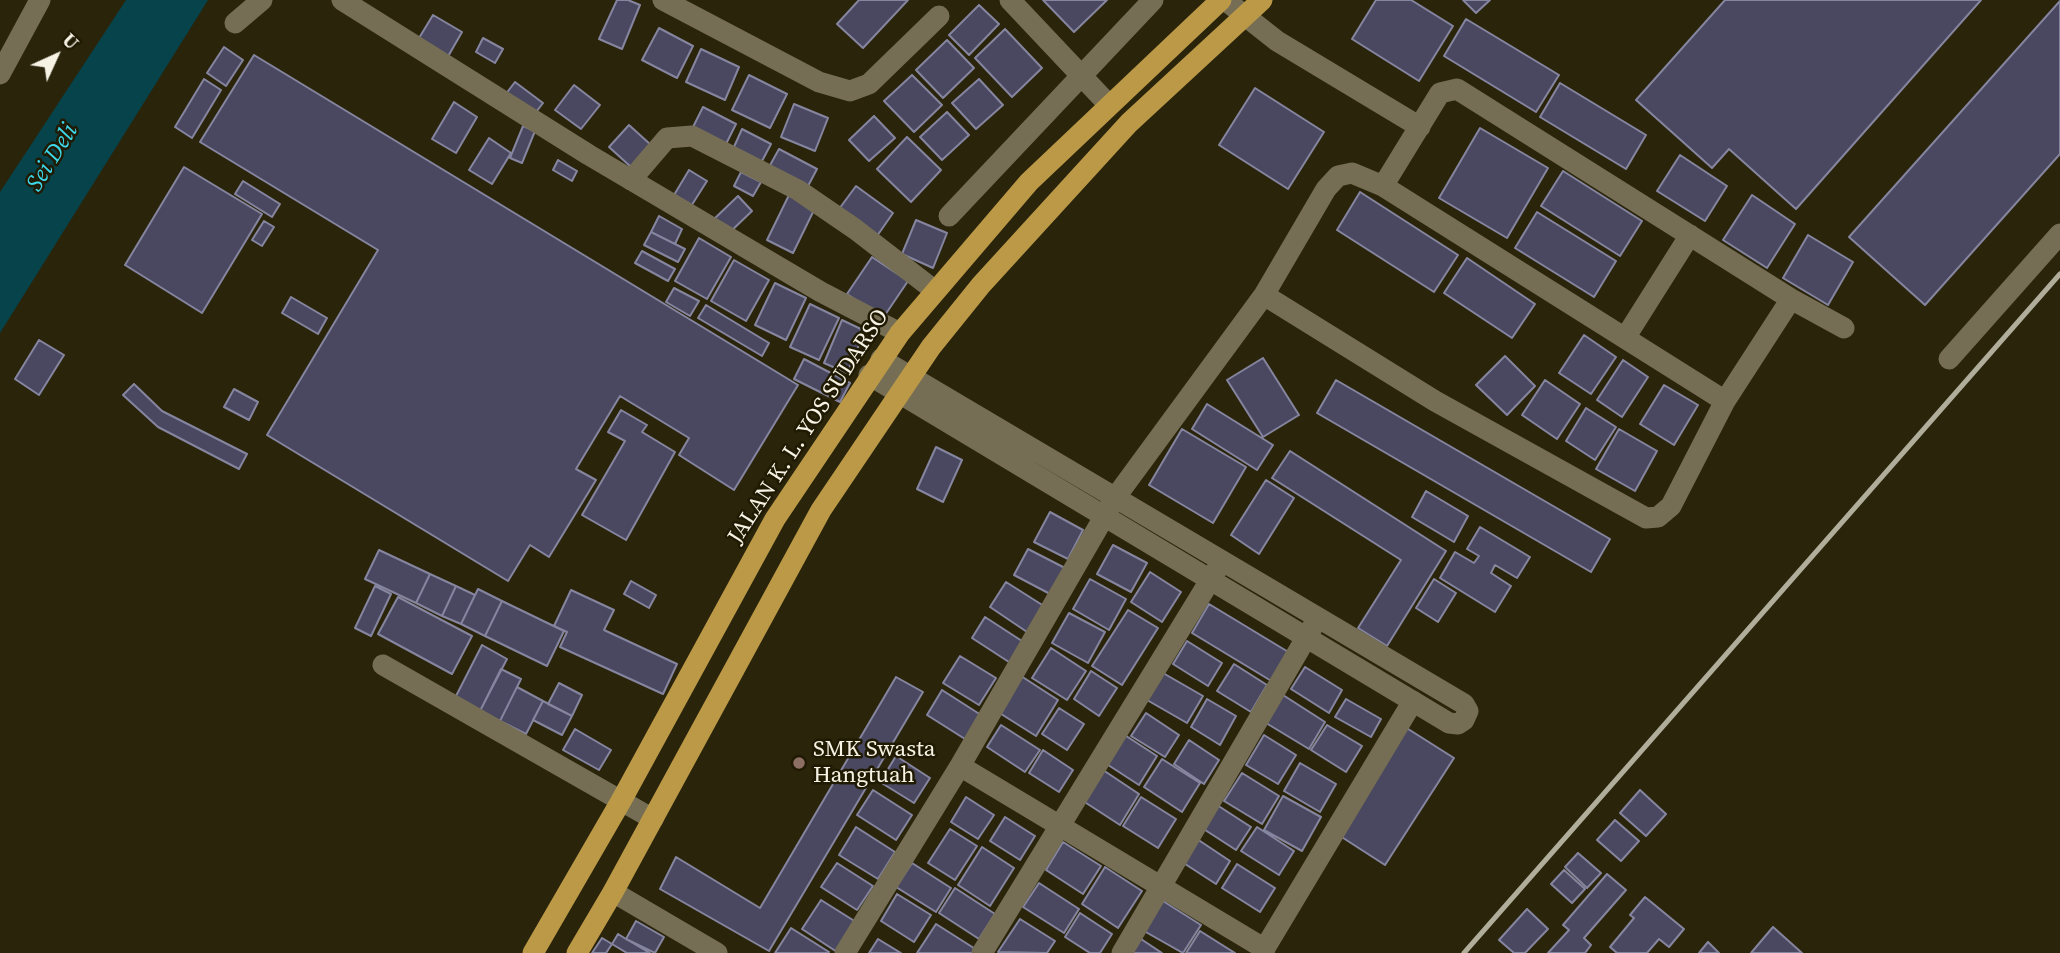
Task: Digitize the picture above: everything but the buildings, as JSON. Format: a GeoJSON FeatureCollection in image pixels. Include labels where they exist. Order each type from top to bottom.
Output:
{"type":"FeatureCollection","features":[{"type":"Feature","properties":{"kind":"highway","name":"JALAN K. L. YOS SUDARSO"},"geometry":{"type":"LineString","coordinates":[[533,953],[621,801],[775,519],[900,333],[926,284],[1109,105],[1223,0]]}},
{"type":"Feature","properties":{"kind":"highway"},"geometry":{"type":"LineString","coordinates":[[577,953],[613,892],[821,510],[905,384],[981,285],[1076,180],[1129,123],[1262,0]]}},
{"type":"Feature","properties":{"kind":"street"},"geometry":{"type":"LineString","coordinates":[[0,74],[40,0]]}},
{"type":"Feature","properties":{"kind":"street"},"geometry":{"type":"LineString","coordinates":[[235,23],[262,0]]}},
{"type":"Feature","properties":{"kind":"street"},"geometry":{"type":"LineString","coordinates":[[342,0],[631,180],[821,292],[900,333]]}},
{"type":"Feature","properties":{"kind":"street"},"geometry":{"type":"LineString","coordinates":[[663,0],[819,82],[850,91],[869,84],[939,16]]}},
{"type":"Feature","properties":{"kind":"street"},"geometry":{"type":"LineString","coordinates":[[1010,0],[1109,105]]}},
{"type":"Feature","properties":{"kind":"street"},"geometry":{"type":"LineString","coordinates":[[949,216],[1153,0]]}},
{"type":"Feature","properties":{"kind":"street"},"geometry":{"type":"LineString","coordinates":[[1223,0],[1277,41],[1420,127]]}},
{"type":"Feature","properties":{"kind":"street"},"geometry":{"type":"LineString","coordinates":[[1382,186],[1440,93],[1457,89],[1791,299],[1844,328]]}},
{"type":"Feature","properties":{"kind":"street"},"geometry":{"type":"LineString","coordinates":[[631,180],[667,138],[692,136],[798,190],[926,284]]}},
{"type":"Feature","properties":{"kind":"street"},"geometry":{"type":"LineString","coordinates":[[845,953],[960,766],[1110,507],[1264,295],[1326,189],[1338,176],[1352,173],[1382,186],[1725,401]]}},
{"type":"Feature","properties":{"kind":"street"},"geometry":{"type":"LineString","coordinates":[[1949,359],[2060,234]]}},
{"type":"Feature","properties":{"kind":"street"},"geometry":{"type":"LineString","coordinates":[[1625,338],[1690,235]]}},
{"type":"Feature","properties":{"kind":"street"},"geometry":{"type":"LineString","coordinates":[[1264,295],[1435,401],[1646,518],[1658,517],[1671,506],[1725,401],[1791,299]]}},
{"type":"Feature","properties":{"kind":"street"},"geometry":{"type":"LineString","coordinates":[[875,367],[1216,570],[1318,618],[1464,704],[1468,711],[1458,724],[1449,723],[1306,637],[1216,570]]}},
{"type":"Feature","properties":{"kind":"street"},"geometry":{"type":"LineString","coordinates":[[982,953],[1216,570]]}},
{"type":"Feature","properties":{"kind":"street"},"geometry":{"type":"LineString","coordinates":[[1122,953],[1318,618]]}},
{"type":"Feature","properties":{"kind":"street"},"geometry":{"type":"LineString","coordinates":[[383,665],[653,819]]}},
{"type":"Feature","properties":{"kind":"street"},"geometry":{"type":"LineString","coordinates":[[960,766],[1264,951],[1413,701]]}},
{"type":"Feature","properties":{"kind":"street"},"geometry":{"type":"LineString","coordinates":[[613,892],[717,953]]}},
{"type":"Feature","properties":{"kind":"water","name":"Sei Deli"},"geometry":{"type":"Polygon","coordinates":[[[126,0],[208,0],[0,333],[0,192],[126,0]]]}},
{"type":"Feature","properties":{"kind":"railway"},"geometry":{"type":"LineString","coordinates":[[1464,953],[2060,274]]}},
{"type":"Feature","properties":{"kind":"place","name":"SMK Swasta Hangtuah"},"geometry":{"type":"Point","coordinates":[799,763]}}]}
